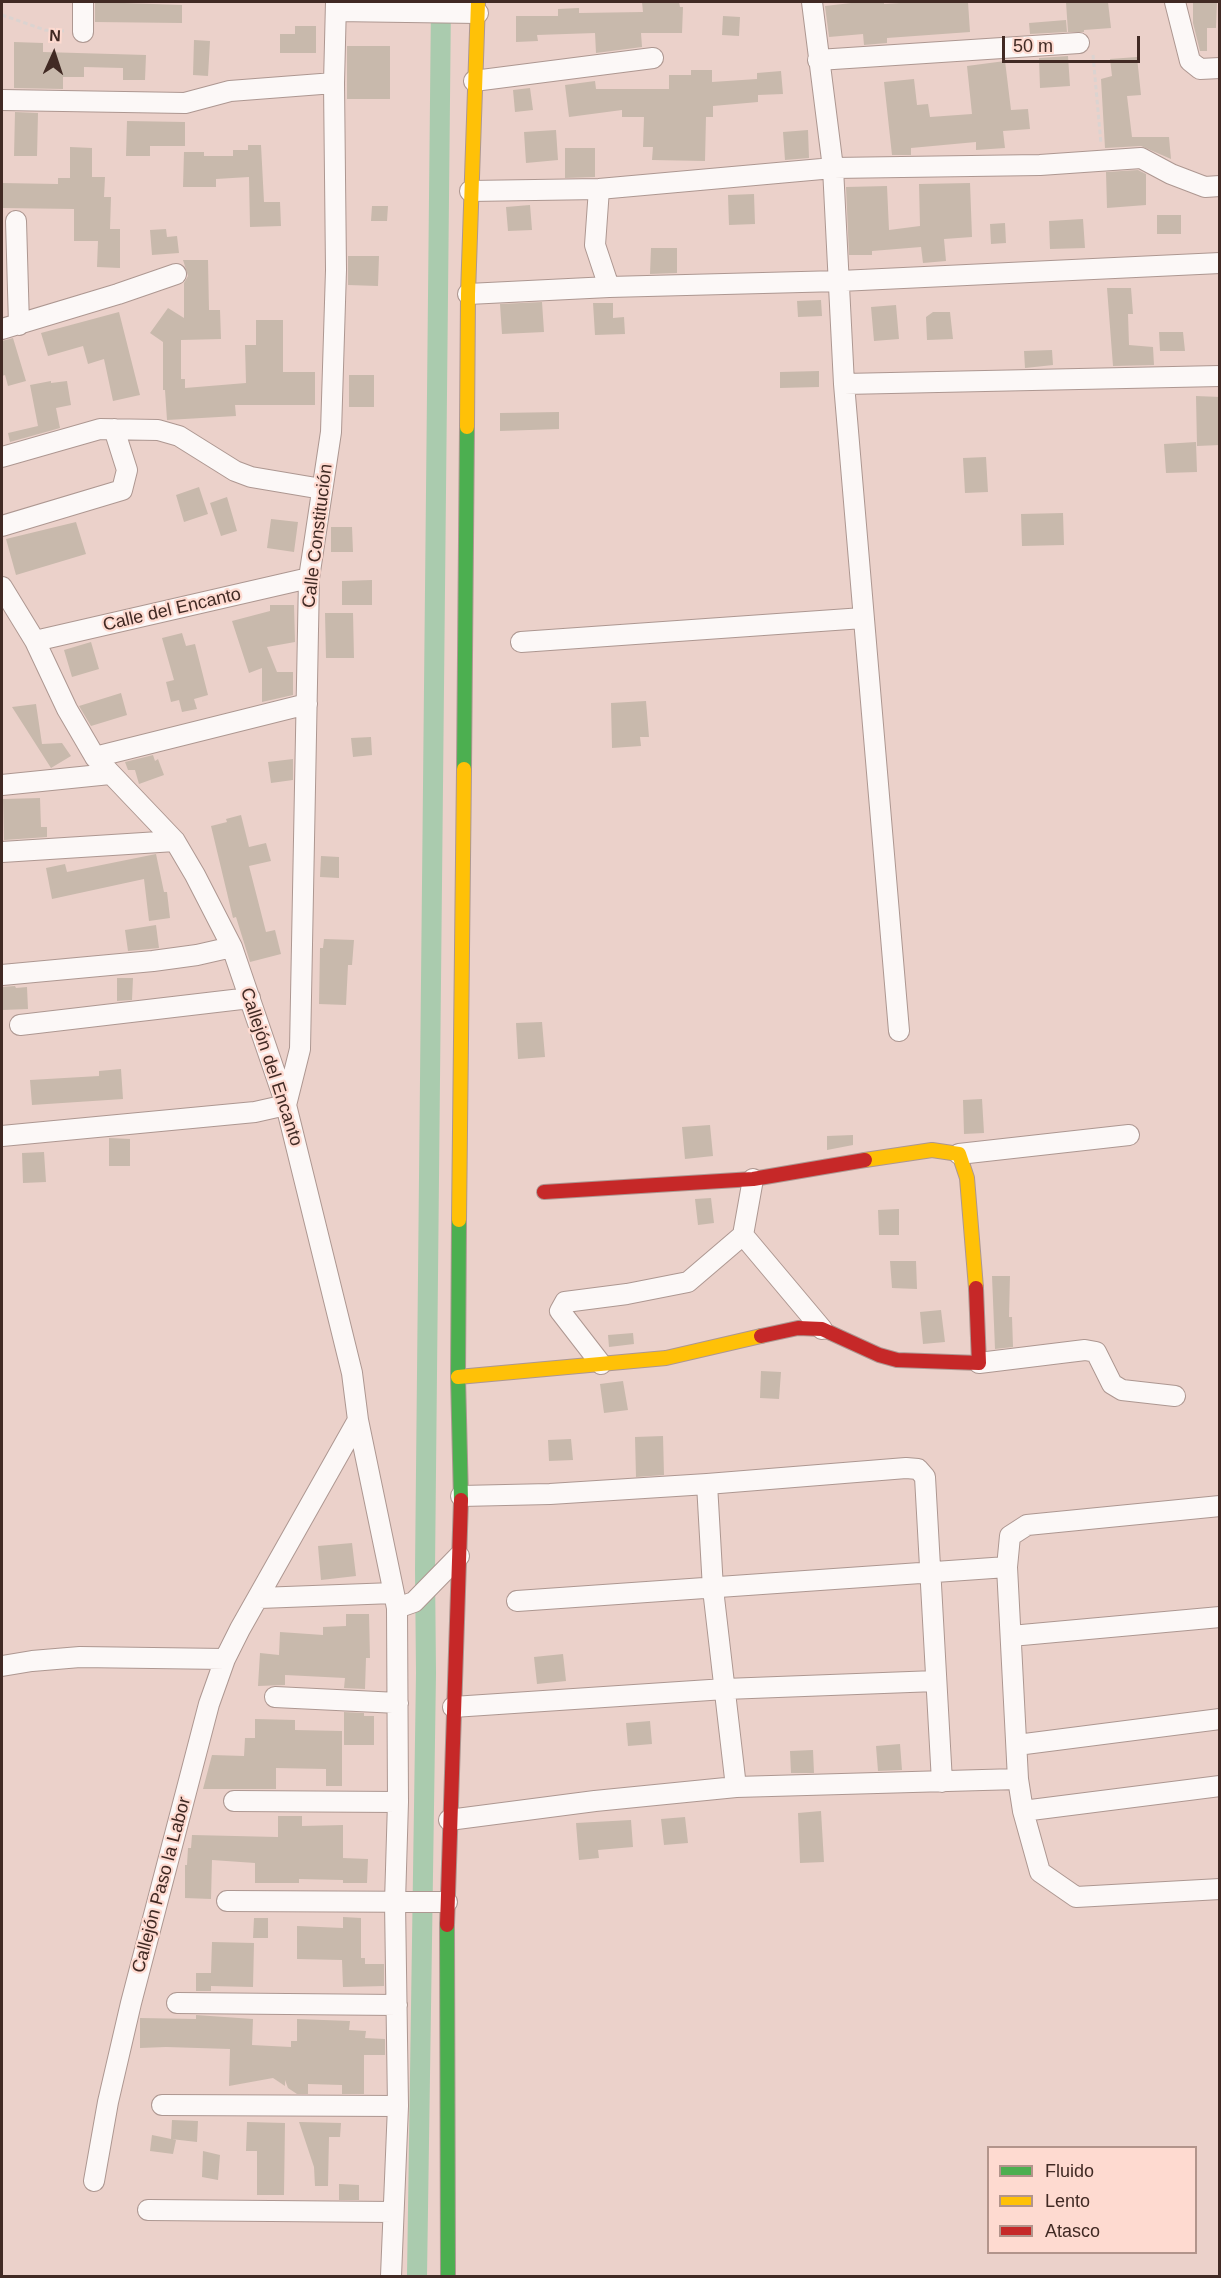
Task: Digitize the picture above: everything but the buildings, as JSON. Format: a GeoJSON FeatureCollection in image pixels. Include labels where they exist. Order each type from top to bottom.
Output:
{"type":"FeatureCollection","features":[{"type":"Feature","properties":{"kind":"street"},"geometry":{"type":"LineString","coordinates":[[83,2],[83,32]]}},
{"type":"Feature","properties":{"kind":"street"},"geometry":{"type":"LineString","coordinates":[[812,2],[833,168],[844,384],[899,1030]]}},
{"type":"Feature","properties":{"kind":"street"},"geometry":{"type":"LineString","coordinates":[[1174,2],[1190,61],[1200,69],[1220,68]]}},
{"type":"Feature","properties":{"kind":"street"},"geometry":{"type":"LineString","coordinates":[[336,6],[428,14],[473,10],[474,81],[468,294],[458,1377],[460,1496],[454,1563],[453,1707],[449,1820],[442,1902],[448,2277]]}},
{"type":"Feature","properties":{"kind":"street","name":"Calle Constitución"},"geometry":{"type":"LineString","coordinates":[[286,1105],[300,1049],[309,578],[331,432],[336,270],[334,83],[336,6]]}},
{"type":"Feature","properties":{"kind":"street"},"geometry":{"type":"LineString","coordinates":[[818,60],[1079,43]]}},
{"type":"Feature","properties":{"kind":"street"},"geometry":{"type":"LineString","coordinates":[[474,81],[653,58]]}},
{"type":"Feature","properties":{"kind":"street"},"geometry":{"type":"LineString","coordinates":[[2,100],[185,103],[230,91],[334,83]]}},
{"type":"Feature","properties":{"kind":"street"},"geometry":{"type":"LineString","coordinates":[[470,191],[599,189],[833,168],[1040,165],[1141,158],[1171,174],[1206,187],[1220,186]]}},
{"type":"Feature","properties":{"kind":"street"},"geometry":{"type":"LineString","coordinates":[[599,189],[595,245],[609,287]]}},
{"type":"Feature","properties":{"kind":"street"},"geometry":{"type":"LineString","coordinates":[[16,220],[10,327],[176,274]]}},
{"type":"Feature","properties":{"kind":"street"},"geometry":{"type":"LineString","coordinates":[[468,294],[609,287],[840,281],[1220,263]]}},
{"type":"Feature","properties":{"kind":"street"},"geometry":{"type":"LineString","coordinates":[[844,384],[1220,376]]}},
{"type":"Feature","properties":{"kind":"street"},"geometry":{"type":"LineString","coordinates":[[2,457],[100,429],[158,430],[179,435],[243,474],[322,489]]}},
{"type":"Feature","properties":{"kind":"street"},"geometry":{"type":"LineString","coordinates":[[2,526],[122,490],[127,470],[114,429]]}},
{"type":"Feature","properties":{"kind":"street","name":"Calle del Encanto"},"geometry":{"type":"LineString","coordinates":[[35,641],[309,578]]}},
{"type":"Feature","properties":{"kind":"street","name":"Callejón del Encanto"},"geometry":{"type":"LineString","coordinates":[[2,587],[35,641],[68,709],[95,757],[175,841],[232,947],[286,1105],[352,1372],[358,1420],[402,1601],[398,1704],[398,1802],[403,1902],[397,2005],[398,2106],[391,2277]]}},
{"type":"Feature","properties":{"kind":"street"},"geometry":{"type":"LineString","coordinates":[[521,642],[863,618]]}},
{"type":"Feature","properties":{"kind":"street"},"geometry":{"type":"LineString","coordinates":[[95,757],[307,704]]}},
{"type":"Feature","properties":{"kind":"street"},"geometry":{"type":"LineString","coordinates":[[2,785],[110,774]]}},
{"type":"Feature","properties":{"kind":"street"},"geometry":{"type":"LineString","coordinates":[[2,852],[175,841]]}},
{"type":"Feature","properties":{"kind":"street"},"geometry":{"type":"LineString","coordinates":[[2,975],[153,961],[232,947]]}},
{"type":"Feature","properties":{"kind":"street"},"geometry":{"type":"LineString","coordinates":[[20,1025],[250,998]]}},
{"type":"Feature","properties":{"kind":"street"},"geometry":{"type":"LineString","coordinates":[[2,1136],[255,1112],[286,1105]]}},
{"type":"Feature","properties":{"kind":"street"},"geometry":{"type":"LineString","coordinates":[[544,1192],[753,1179],[912,1152],[932,1150],[959,1154],[1129,1135]]}},
{"type":"Feature","properties":{"kind":"street"},"geometry":{"type":"LineString","coordinates":[[959,1154],[967,1178],[975,1271],[979,1363]]}},
{"type":"Feature","properties":{"kind":"street"},"geometry":{"type":"LineString","coordinates":[[601,1364],[560,1311],[565,1302],[627,1294],[688,1282],[743,1235],[753,1179]]}},
{"type":"Feature","properties":{"kind":"street"},"geometry":{"type":"LineString","coordinates":[[743,1235],[822,1329]]}},
{"type":"Feature","properties":{"kind":"street"},"geometry":{"type":"LineString","coordinates":[[458,1377],[666,1358],[798,1328],[822,1329],[879,1355],[897,1360],[979,1363],[1086,1350],[1096,1352],[1112,1384],[1122,1390],[1175,1396]]}},
{"type":"Feature","properties":{"kind":"street","name":"Callejón Paso la Labor"},"geometry":{"type":"LineString","coordinates":[[94,2181],[108,2102],[131,2003],[209,1704],[225,1659],[240,1629],[358,1420]]}},
{"type":"Feature","properties":{"kind":"street"},"geometry":{"type":"LineString","coordinates":[[460,1496],[550,1494],[918,1469],[925,1477],[942,1782]]}},
{"type":"Feature","properties":{"kind":"street"},"geometry":{"type":"LineString","coordinates":[[707,1484],[713,1588],[736,1787]]}},
{"type":"Feature","properties":{"kind":"street"},"geometry":{"type":"LineString","coordinates":[[1220,1506],[1027,1524],[1010,1536],[1007,1567],[1018,1779],[1023,1812],[1040,1872],[1076,1897],[1220,1889]]}},
{"type":"Feature","properties":{"kind":"street"},"geometry":{"type":"LineString","coordinates":[[259,1598],[402,1601],[454,1563]]}},
{"type":"Feature","properties":{"kind":"street"},"geometry":{"type":"LineString","coordinates":[[517,1600],[1007,1567]]}},
{"type":"Feature","properties":{"kind":"street"},"geometry":{"type":"LineString","coordinates":[[1011,1636],[1220,1617]]}},
{"type":"Feature","properties":{"kind":"street"},"geometry":{"type":"LineString","coordinates":[[2,1665],[80,1658],[225,1659]]}},
{"type":"Feature","properties":{"kind":"street"},"geometry":{"type":"LineString","coordinates":[[453,1707],[725,1689],[936,1681]]}},
{"type":"Feature","properties":{"kind":"street"},"geometry":{"type":"LineString","coordinates":[[275,1697],[398,1704]]}},
{"type":"Feature","properties":{"kind":"street"},"geometry":{"type":"LineString","coordinates":[[1017,1745],[1220,1719]]}},
{"type":"Feature","properties":{"kind":"street"},"geometry":{"type":"LineString","coordinates":[[449,1820],[595,1801],[736,1787],[1018,1779]]}},
{"type":"Feature","properties":{"kind":"street"},"geometry":{"type":"LineString","coordinates":[[1023,1812],[1220,1786]]}},
{"type":"Feature","properties":{"kind":"street"},"geometry":{"type":"LineString","coordinates":[[234,1801],[398,1802]]}},
{"type":"Feature","properties":{"kind":"street"},"geometry":{"type":"LineString","coordinates":[[227,1901],[442,1902]]}},
{"type":"Feature","properties":{"kind":"street"},"geometry":{"type":"LineString","coordinates":[[177,2003],[397,2005]]}},
{"type":"Feature","properties":{"kind":"street"},"geometry":{"type":"LineString","coordinates":[[162,2105],[398,2106]]}},
{"type":"Feature","properties":{"kind":"street"},"geometry":{"type":"LineString","coordinates":[[148,2210],[393,2212]]}},
{"type":"Feature","properties":{"kind":"path"},"geometry":{"type":"LineString","coordinates":[[2,15],[45,30],[83,32]]}},
{"type":"Feature","properties":{"kind":"path"},"geometry":{"type":"LineString","coordinates":[[1079,43],[1092,50],[1103,161]]}},
{"type":"Feature","properties":{"kind":"waterway"},"geometry":{"type":"LineString","coordinates":[[417,2276],[426,1673],[425,1569],[441,2]]}},
{"type":"Feature","properties":{"kind":"traffic: fast"},"geometry":{"type":"LineString","coordinates":[[464,769],[467,427]]}},
{"type":"Feature","properties":{"kind":"traffic: fast"},"geometry":{"type":"LineString","coordinates":[[459,1220],[458,1377],[461,1500]]}},
{"type":"Feature","properties":{"kind":"traffic: fast"},"geometry":{"type":"LineString","coordinates":[[447,1925],[448,2276]]}},
{"type":"Feature","properties":{"kind":"traffic: slow"},"geometry":{"type":"LineString","coordinates":[[467,427],[468,294],[478,2]]}},
{"type":"Feature","properties":{"kind":"traffic: slow"},"geometry":{"type":"LineString","coordinates":[[459,1220],[464,769]]}},
{"type":"Feature","properties":{"kind":"traffic: slow"},"geometry":{"type":"LineString","coordinates":[[865,1160],[932,1150],[959,1154],[967,1178],[976,1288]]}},
{"type":"Feature","properties":{"kind":"traffic: slow"},"geometry":{"type":"LineString","coordinates":[[458,1377],[666,1358],[761,1336]]}},
{"type":"Feature","properties":{"kind":"traffic: jam"},"geometry":{"type":"LineString","coordinates":[[544,1192],[753,1179],[865,1160]]}},
{"type":"Feature","properties":{"kind":"traffic: jam"},"geometry":{"type":"LineString","coordinates":[[761,1336],[798,1328],[822,1329],[879,1355],[897,1360],[979,1363],[976,1288]]}},
{"type":"Feature","properties":{"kind":"traffic: jam"},"geometry":{"type":"LineString","coordinates":[[447,1925],[461,1500]]}}]}
